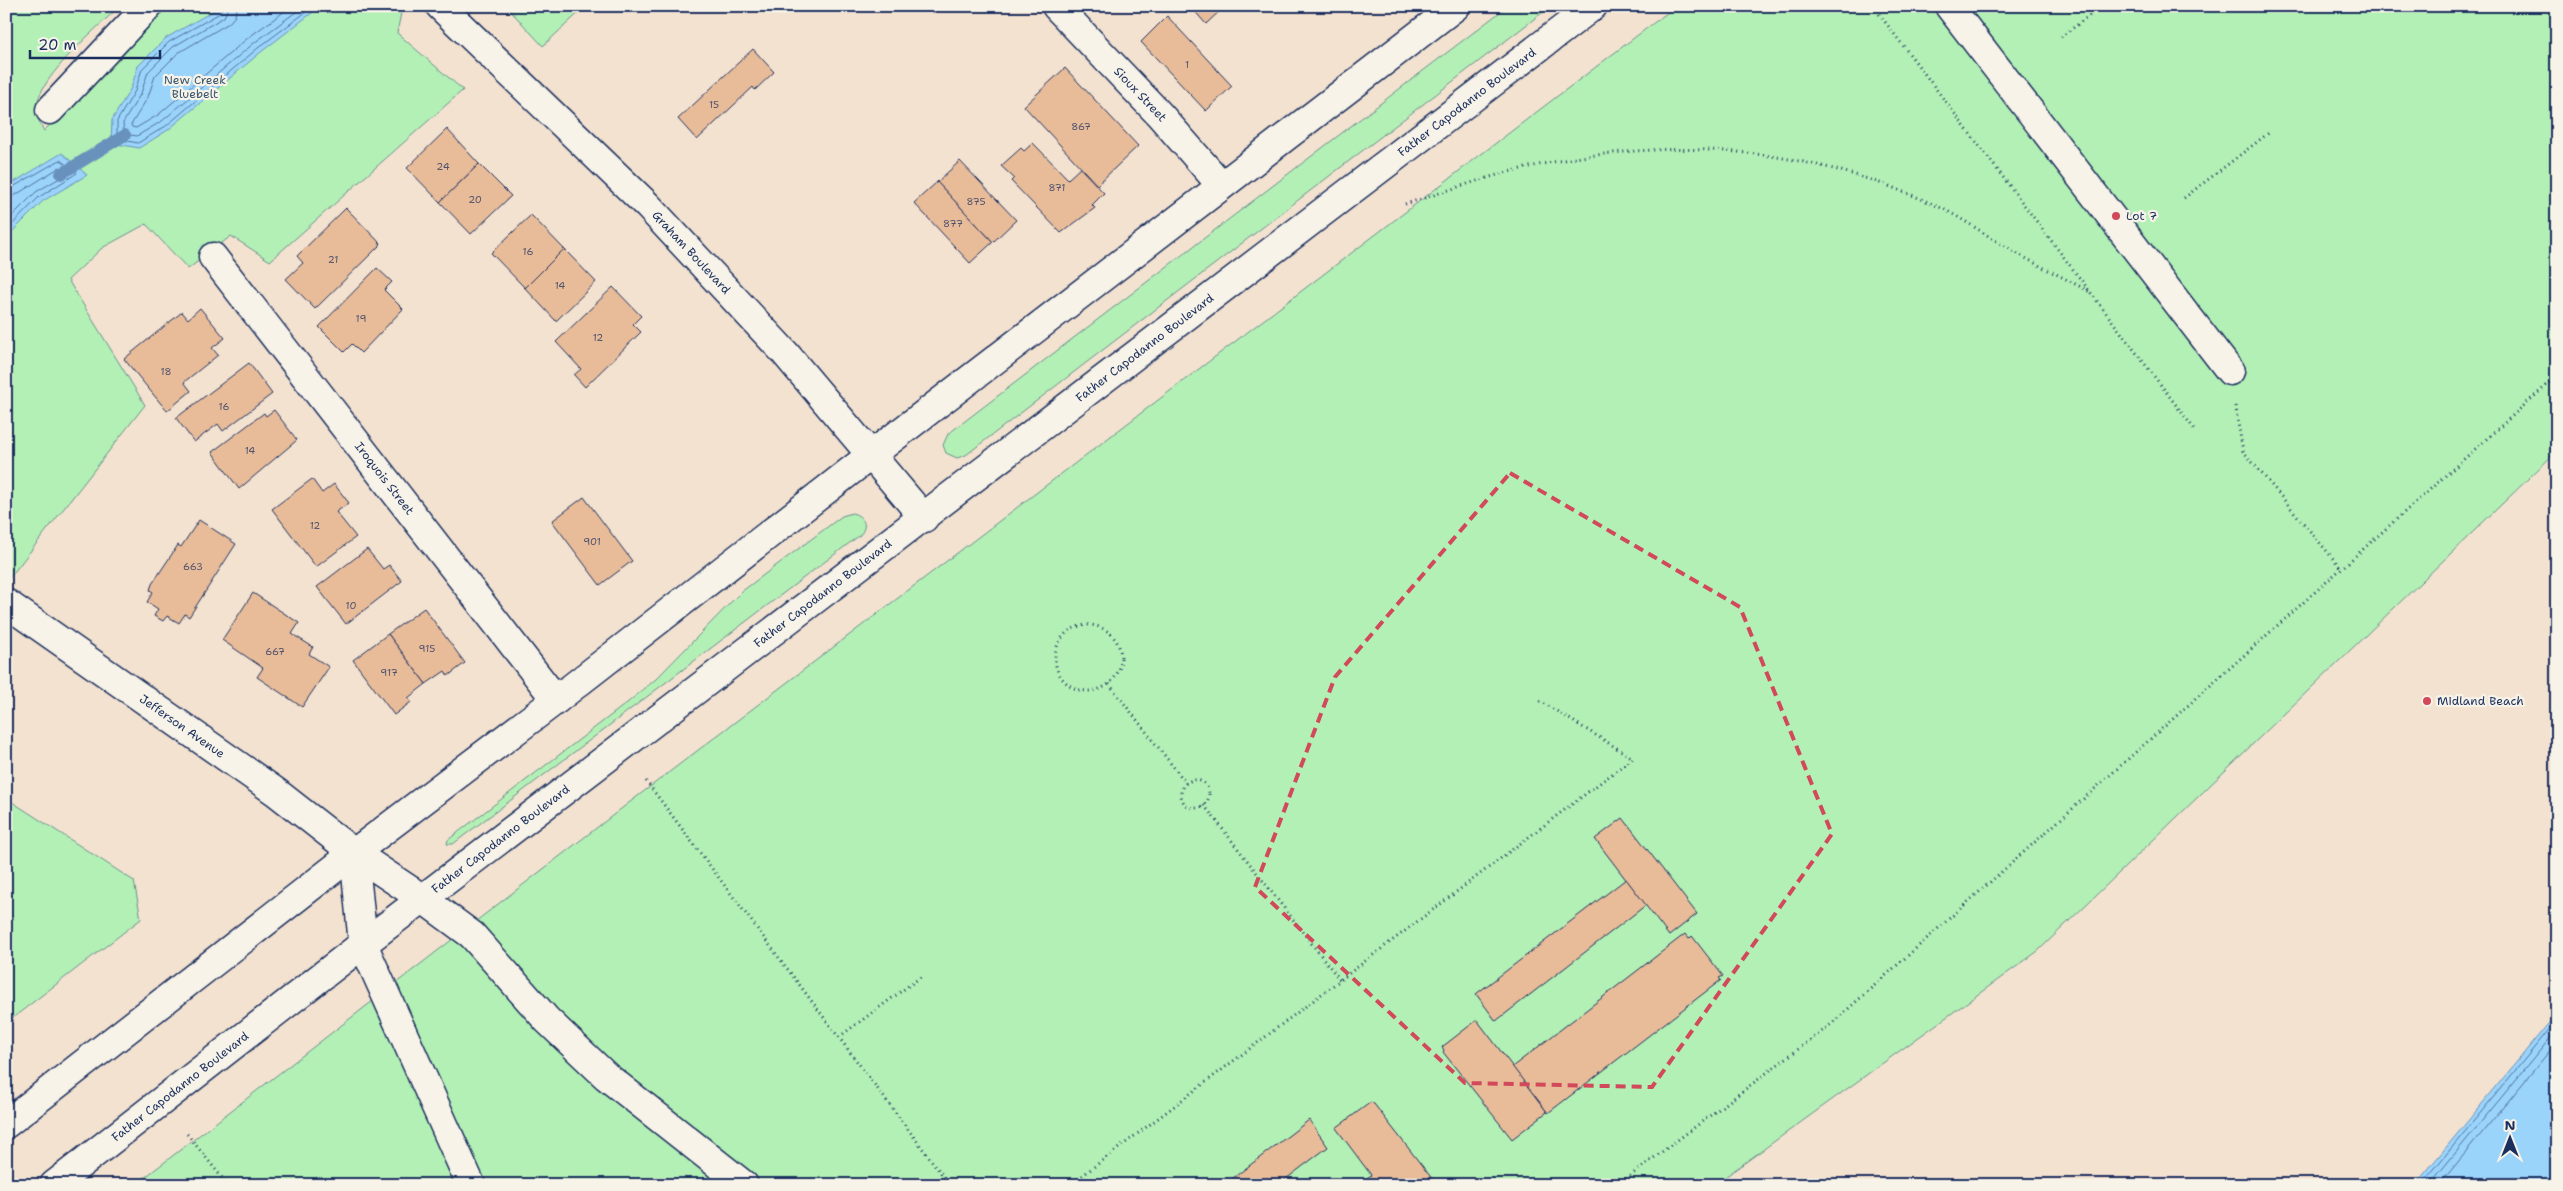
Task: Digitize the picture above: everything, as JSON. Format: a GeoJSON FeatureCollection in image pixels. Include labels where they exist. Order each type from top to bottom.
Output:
{"type":"FeatureCollection","features":[{"type":"Feature","properties":{"kind":"main road"},"geometry":{"type":"LineString","coordinates":[[50,110],[148,6]]}},
{"type":"Feature","properties":{"kind":"main road","name":"Graham Boulevard"},"geometry":{"type":"LineString","coordinates":[[440,6],[648,206],[785,353],[924,518]]}},
{"type":"Feature","properties":{"kind":"main road","name":"Sioux Street"},"geometry":{"type":"LineString","coordinates":[[1056,6],[1160,115],[1221,185]]}},
{"type":"Feature","properties":{"kind":"main road"},"geometry":{"type":"LineString","coordinates":[[6,1124],[354,853],[556,700],[1221,185],[1456,6]]}},
{"type":"Feature","properties":{"kind":"main road","name":"Father Capodanno Boulevard"},"geometry":{"type":"LineString","coordinates":[[54,1185],[363,944],[1593,6]]}},
{"type":"Feature","properties":{"kind":"main road"},"geometry":{"type":"LineString","coordinates":[[1949,6],[2230,371]]}},
{"type":"Feature","properties":{"kind":"main road","name":"Iroquois Street"},"geometry":{"type":"LineString","coordinates":[[213,257],[556,700]]}},
{"type":"Feature","properties":{"kind":"main road","name":"Jefferson Avenue"},"geometry":{"type":"LineString","coordinates":[[6,603],[276,792],[354,853],[423,899],[472,935],[547,1020],[606,1076],[744,1185]]}},
{"type":"Feature","properties":{"kind":"main road"},"geometry":{"type":"LineString","coordinates":[[354,853],[363,944],[471,1185]]}},
{"type":"Feature","properties":{"kind":"path"},"geometry":{"type":"LineString","coordinates":[[1873,6],[2195,430]]}},
{"type":"Feature","properties":{"kind":"path"},"geometry":{"type":"LineString","coordinates":[[2061,38],[2102,6]]}},
{"type":"Feature","properties":{"kind":"path"},"geometry":{"type":"LineString","coordinates":[[2184,198],[2270,132]]}},
{"type":"Feature","properties":{"kind":"path"},"geometry":{"type":"LineString","coordinates":[[1405,204],[1523,168],[1613,151],[1690,148],[1765,154],[1849,173],[1937,206],[2019,255],[2090,292]]}},
{"type":"Feature","properties":{"kind":"path"},"geometry":{"type":"LineString","coordinates":[[2230,371],[2242,451],[2341,568]]}},
{"type":"Feature","properties":{"kind":"path"},"geometry":{"type":"LineString","coordinates":[[1618,1185],[1829,1026],[2557,376]]}},
{"type":"Feature","properties":{"kind":"path"},"geometry":{"type":"LineString","coordinates":[[1086,624],[1106,630],[1114,637],[1120,647],[1121,662],[1115,677],[1109,684],[1098,689],[1086,691],[1075,689],[1066,683],[1055,663],[1055,652],[1066,633],[1086,624]]}},
{"type":"Feature","properties":{"kind":"path"},"geometry":{"type":"LineString","coordinates":[[1109,684],[1186,783]]}},
{"type":"Feature","properties":{"kind":"path"},"geometry":{"type":"LineString","coordinates":[[1070,1185],[1633,758],[1540,701]]}},
{"type":"Feature","properties":{"kind":"path"},"geometry":{"type":"LineString","coordinates":[[1193,780],[1206,785],[1210,794],[1204,805],[1193,809],[1185,805],[1181,792],[1186,783],[1193,780]]}},
{"type":"Feature","properties":{"kind":"path"},"geometry":{"type":"LineString","coordinates":[[646,781],[950,1185]]}},
{"type":"Feature","properties":{"kind":"path"},"geometry":{"type":"LineString","coordinates":[[1204,805],[1340,981]]}},
{"type":"Feature","properties":{"kind":"path"},"geometry":{"type":"LineString","coordinates":[[839,1037],[922,976]]}},
{"type":"Feature","properties":{"kind":"path"},"geometry":{"type":"LineString","coordinates":[[187,1134],[228,1185]]}},
{"type":"Feature","properties":{"kind":"highlighted area"},"geometry":{"type":"Polygon","coordinates":[[[1510,473],[1740,607],[1832,834],[1652,1087],[1465,1083],[1255,887],[1335,677],[1510,473]]]}},
{"type":"Feature","properties":{"kind":"green space","name":"New Creek Bluebelt"},"geometry":{"type":"Polygon","coordinates":[[[6,6],[120,6],[85,38],[48,80],[37,105],[38,119],[44,131],[161,6],[400,6],[402,8],[397,33],[463,90],[270,261],[231,236],[188,269],[146,224],[102,248],[68,280],[145,405],[7,581],[6,6]]]}},
{"type":"Feature","properties":{"kind":"green space"},"geometry":{"type":"Polygon","coordinates":[[[506,6],[586,6],[543,46],[506,6]]]}},
{"type":"Feature","properties":{"kind":"green space"},"geometry":{"type":"Polygon","coordinates":[[[1508,6],[1551,6],[966,455],[957,458],[946,453],[943,445],[948,434],[1508,6]]]}},
{"type":"Feature","properties":{"kind":"green space"},"geometry":{"type":"Polygon","coordinates":[[[1676,6],[2557,6],[2557,451],[2038,951],[1714,1185],[135,1185],[630,802],[1676,6]]]}},
{"type":"Feature","properties":{"kind":"green space"},"geometry":{"type":"Polygon","coordinates":[[[852,513],[864,521],[864,528],[860,535],[453,844],[447,844],[448,840],[656,679],[741,592],[842,516],[852,513]]]}},
{"type":"Feature","properties":{"kind":"green space"},"geometry":{"type":"Polygon","coordinates":[[[6,798],[134,881],[141,919],[6,1023],[6,798]]]}},
{"type":"Feature","properties":{"kind":"water"},"geometry":{"type":"Polygon","coordinates":[[[222,6],[321,6],[261,52],[168,130],[139,148],[111,143],[112,120],[131,88],[138,66],[166,38],[222,6]]]}},
{"type":"Feature","properties":{"kind":"water"},"geometry":{"type":"Polygon","coordinates":[[[62,153],[87,175],[43,201],[6,238],[6,187],[62,153]]]}},
{"type":"Feature","properties":{"kind":"water"},"geometry":{"type":"Polygon","coordinates":[[[2557,1013],[2557,1185],[2415,1185],[2557,1013]]]}},
{"type":"Feature","properties":{"kind":"building"},"geometry":{"type":"Polygon","coordinates":[[[1183,6],[1225,6],[1206,24],[1191,7],[1188,11],[1183,6]]]}},
{"type":"Feature","properties":{"kind":"building"},"geometry":{"type":"Polygon","coordinates":[[[1167,16],[1232,86],[1206,111],[1141,42],[1167,16]]]}},
{"type":"Feature","properties":{"kind":"building"},"geometry":{"type":"Polygon","coordinates":[[[753,49],[774,72],[755,90],[753,87],[697,140],[678,119],[753,49]]]}},
{"type":"Feature","properties":{"kind":"building"},"geometry":{"type":"Polygon","coordinates":[[[1065,68],[1138,146],[1097,185],[1024,106],[1065,68]]]}},
{"type":"Feature","properties":{"kind":"building"},"geometry":{"type":"Polygon","coordinates":[[[447,129],[479,164],[440,202],[407,168],[447,129]]]}},
{"type":"Feature","properties":{"kind":"building"},"geometry":{"type":"Polygon","coordinates":[[[1033,143],[1068,179],[1080,168],[1104,193],[1092,205],[1095,208],[1061,233],[1011,181],[1014,178],[1001,166],[1021,148],[1024,151],[1033,143]]]}},
{"type":"Feature","properties":{"kind":"building"},"geometry":{"type":"Polygon","coordinates":[[[960,161],[1016,220],[993,242],[937,182],[960,161]]]}},
{"type":"Feature","properties":{"kind":"building"},"geometry":{"type":"Polygon","coordinates":[[[479,164],[511,196],[471,234],[440,202],[479,164]]]}},
{"type":"Feature","properties":{"kind":"building"},"geometry":{"type":"Polygon","coordinates":[[[937,182],[993,242],[970,263],[914,203],[937,182]]]}},
{"type":"Feature","properties":{"kind":"building"},"geometry":{"type":"Polygon","coordinates":[[[346,208],[381,244],[315,309],[286,279],[303,263],[297,256],[346,208]]]}},
{"type":"Feature","properties":{"kind":"building"},"geometry":{"type":"Polygon","coordinates":[[[531,215],[564,249],[525,288],[491,253],[531,215]]]}},
{"type":"Feature","properties":{"kind":"building"},"geometry":{"type":"Polygon","coordinates":[[[564,249],[596,282],[556,321],[525,288],[564,249]]]}},
{"type":"Feature","properties":{"kind":"building"},"geometry":{"type":"Polygon","coordinates":[[[377,268],[392,282],[384,290],[403,309],[361,353],[352,344],[344,352],[319,327],[377,268]]]}},
{"type":"Feature","properties":{"kind":"building"},"geometry":{"type":"Polygon","coordinates":[[[613,287],[641,316],[633,324],[641,332],[585,387],[574,375],[581,369],[556,342],[613,287]]]}},
{"type":"Feature","properties":{"kind":"building"},"geometry":{"type":"Polygon","coordinates":[[[200,308],[225,338],[212,348],[218,355],[184,382],[191,391],[167,411],[124,359],[182,312],[188,319],[200,308]]]}},
{"type":"Feature","properties":{"kind":"building"},"geometry":{"type":"Polygon","coordinates":[[[249,363],[272,394],[223,431],[218,424],[194,442],[176,418],[249,363]]]}},
{"type":"Feature","properties":{"kind":"building"},"geometry":{"type":"Polygon","coordinates":[[[274,410],[297,440],[239,489],[212,452],[264,413],[266,416],[274,410]]]}},
{"type":"Feature","properties":{"kind":"building"},"geometry":{"type":"Polygon","coordinates":[[[312,479],[322,493],[334,484],[349,503],[336,512],[356,537],[316,567],[272,509],[312,479]]]}},
{"type":"Feature","properties":{"kind":"building"},"geometry":{"type":"Polygon","coordinates":[[[584,497],[632,561],[600,585],[552,521],[584,497]]]}},
{"type":"Feature","properties":{"kind":"building"},"geometry":{"type":"Polygon","coordinates":[[[199,520],[236,544],[189,617],[185,614],[179,623],[167,616],[163,621],[154,616],[158,609],[147,602],[153,592],[150,590],[152,584],[178,545],[181,547],[199,520]]]}},
{"type":"Feature","properties":{"kind":"building"},"geometry":{"type":"Polygon","coordinates":[[[367,549],[383,569],[389,565],[402,581],[346,624],[317,587],[367,549]]]}},
{"type":"Feature","properties":{"kind":"building"},"geometry":{"type":"Polygon","coordinates":[[[253,593],[299,623],[292,634],[313,647],[309,654],[329,667],[302,707],[257,677],[263,668],[222,640],[253,593]]]}},
{"type":"Feature","properties":{"kind":"building"},"geometry":{"type":"Polygon","coordinates":[[[424,608],[465,663],[448,676],[445,671],[426,684],[388,634],[424,608]]]}},
{"type":"Feature","properties":{"kind":"building"},"geometry":{"type":"Polygon","coordinates":[[[388,634],[426,684],[408,698],[411,702],[394,715],[353,660],[388,634]]]}},
{"type":"Feature","properties":{"kind":"building"},"geometry":{"type":"Polygon","coordinates":[[[1623,818],[1697,914],[1669,936],[1595,839],[1623,818]]]}},
{"type":"Feature","properties":{"kind":"building"},"geometry":{"type":"Polygon","coordinates":[[[1626,879],[1646,905],[1496,1021],[1476,994],[1626,879]]]}},
{"type":"Feature","properties":{"kind":"building"},"geometry":{"type":"Polygon","coordinates":[[[1685,934],[1689,939],[1692,936],[1723,976],[1719,978],[1721,980],[1548,1113],[1512,1067],[1685,934]]]}},
{"type":"Feature","properties":{"kind":"building"},"geometry":{"type":"Polygon","coordinates":[[[1477,1020],[1547,1112],[1512,1139],[1443,1052],[1442,1047],[1477,1020]]]}},
{"type":"Feature","properties":{"kind":"building"},"geometry":{"type":"Polygon","coordinates":[[[1371,1102],[1437,1185],[1358,1185],[1371,1175],[1336,1128],[1371,1102]]]}},
{"type":"Feature","properties":{"kind":"building"},"geometry":{"type":"Polygon","coordinates":[[[1309,1120],[1328,1147],[1278,1185],[1224,1185],[1309,1120]]]}},
{"type":"Feature","properties":{"kind":"waterway"},"geometry":{"type":"LineString","coordinates":[[61,174],[125,135]]}},
{"type":"Feature","properties":{"kind":"place","name":"Lot 7"},"geometry":{"type":"Point","coordinates":[2116,216]}},
{"type":"Feature","properties":{"kind":"place","name":"Midland Beach"},"geometry":{"type":"Point","coordinates":[2427,701]}}]}
